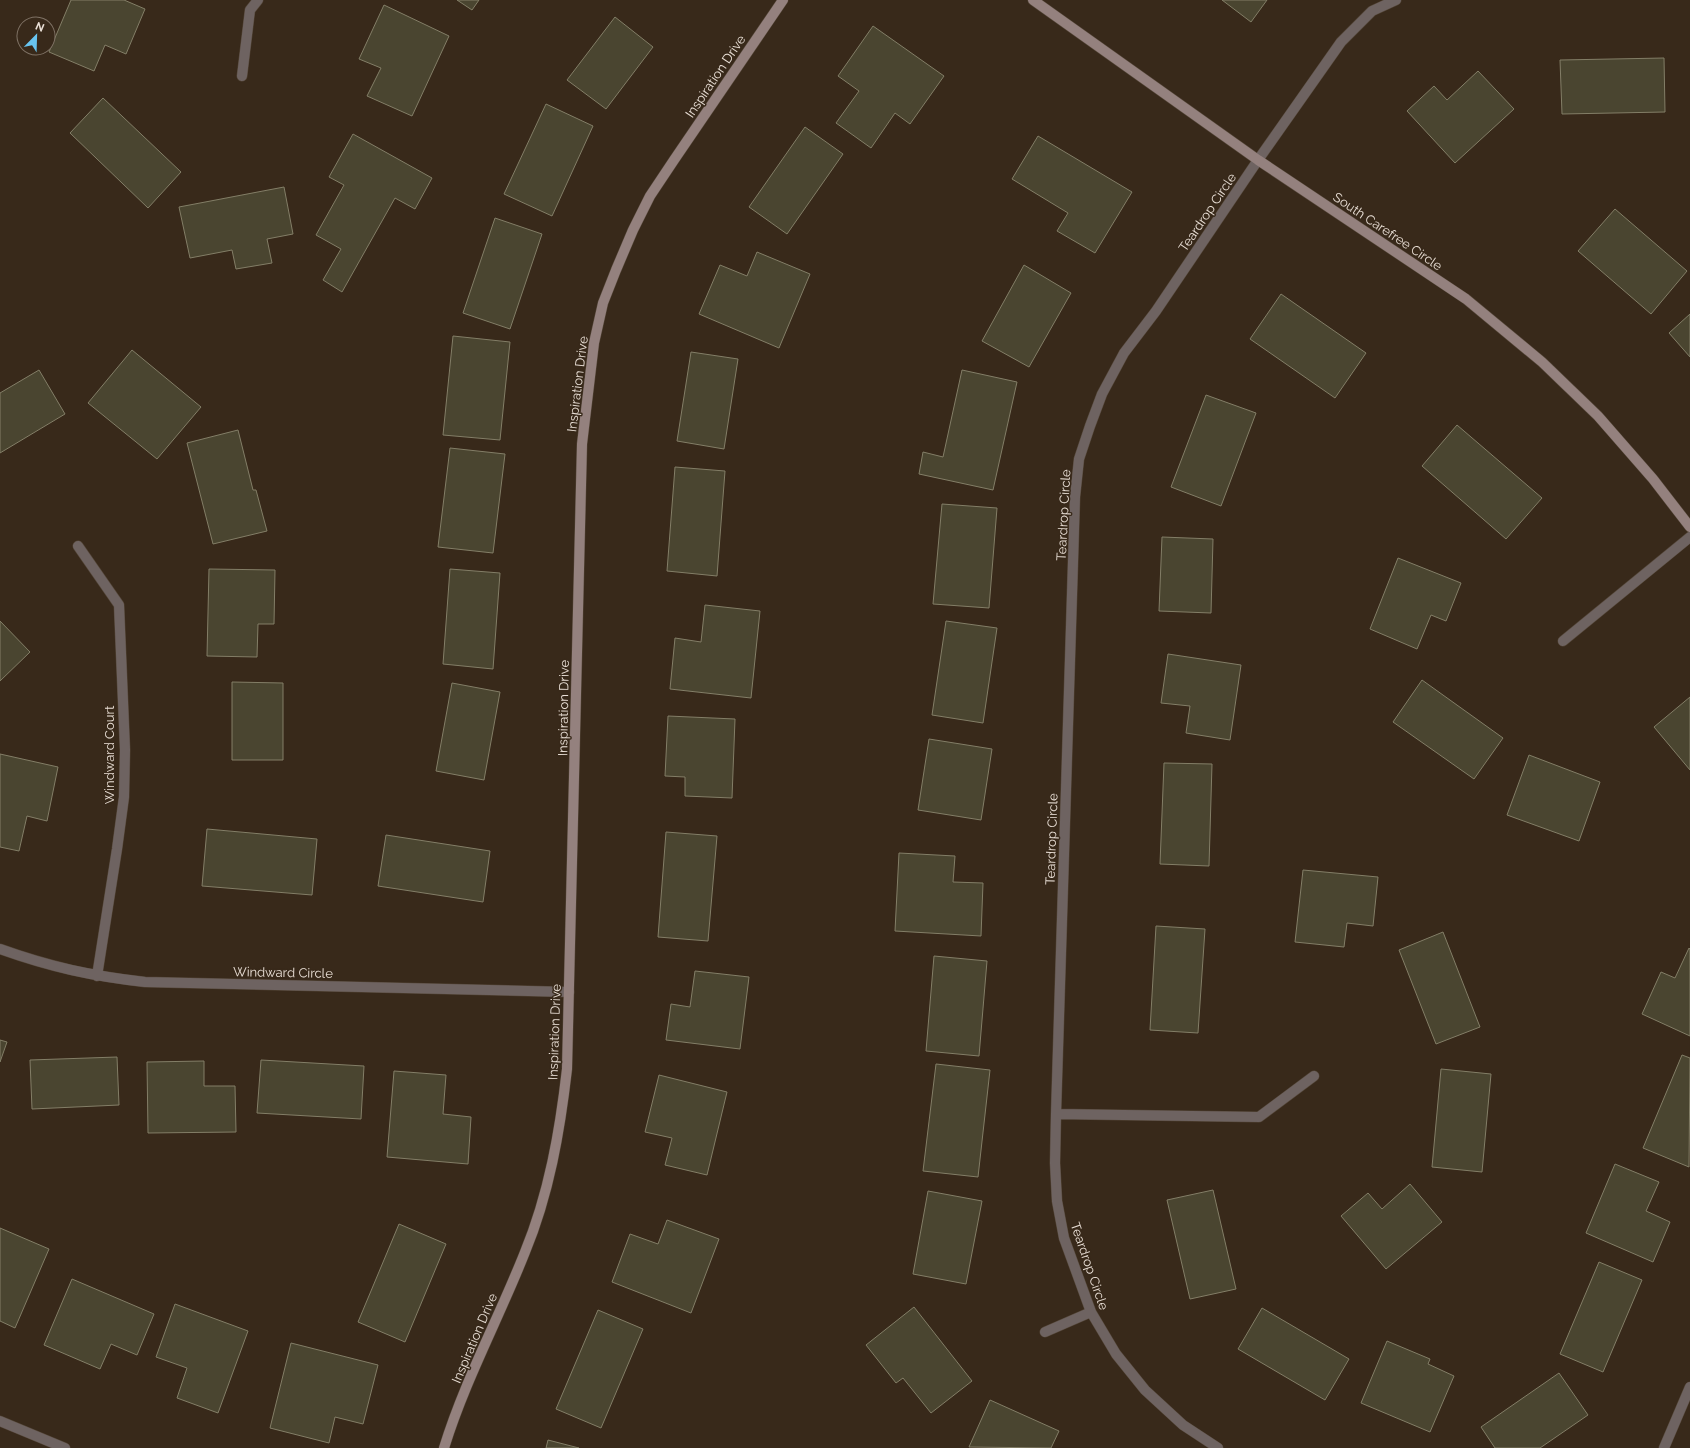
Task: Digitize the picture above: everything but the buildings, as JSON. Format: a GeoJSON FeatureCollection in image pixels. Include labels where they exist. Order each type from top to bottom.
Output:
{"type":"FeatureCollection","features":[{"type":"Feature","properties":{"kind":"street"},"geometry":{"type":"LineString","coordinates":[[242,76],[250,10],[258,0]]}},
{"type":"Feature","properties":{"kind":"street","name":"Inspiration Drive"},"geometry":{"type":"LineString","coordinates":[[444,1448],[473,1370],[526,1251],[538,1217],[562,1119],[567,1070],[582,444],[594,343],[603,303],[616,270],[650,196],[783,0]]}},
{"type":"Feature","properties":{"kind":"street","name":"South Carefree Circle"},"geometry":{"type":"LineString","coordinates":[[1033,0],[1258,160],[1466,299],[1542,362],[1598,416],[1653,479],[1690,527]]}},
{"type":"Feature","properties":{"kind":"street","name":"Teardrop Circle"},"geometry":{"type":"LineString","coordinates":[[1218,1448],[1183,1425],[1145,1390],[1116,1354],[1091,1312],[1064,1238],[1057,1201],[1055,1162],[1056,1114],[1074,505],[1080,459],[1102,394],[1124,353],[1156,311],[1258,160],[1341,42],[1372,12],[1396,0]]}},
{"type":"Feature","properties":{"kind":"street"},"geometry":{"type":"LineString","coordinates":[[1563,641],[1690,536]]}},
{"type":"Feature","properties":{"kind":"street","name":"Windward Court"},"geometry":{"type":"LineString","coordinates":[[78,546],[119,605],[125,750],[124,797],[97,976]]}},
{"type":"Feature","properties":{"kind":"street","name":"Windward Circle"},"geometry":{"type":"LineString","coordinates":[[0,949],[58,968],[97,976],[145,982],[569,992]]}},
{"type":"Feature","properties":{"kind":"street"},"geometry":{"type":"LineString","coordinates":[[1056,1114],[1259,1117],[1314,1076]]}},
{"type":"Feature","properties":{"kind":"street"},"geometry":{"type":"LineString","coordinates":[[1045,1332],[1091,1312]]}},
{"type":"Feature","properties":{"kind":"street"},"geometry":{"type":"LineString","coordinates":[[1664,1448],[1690,1387]]}},
{"type":"Feature","properties":{"kind":"street"},"geometry":{"type":"LineString","coordinates":[[0,1421],[65,1448]]}}]}
